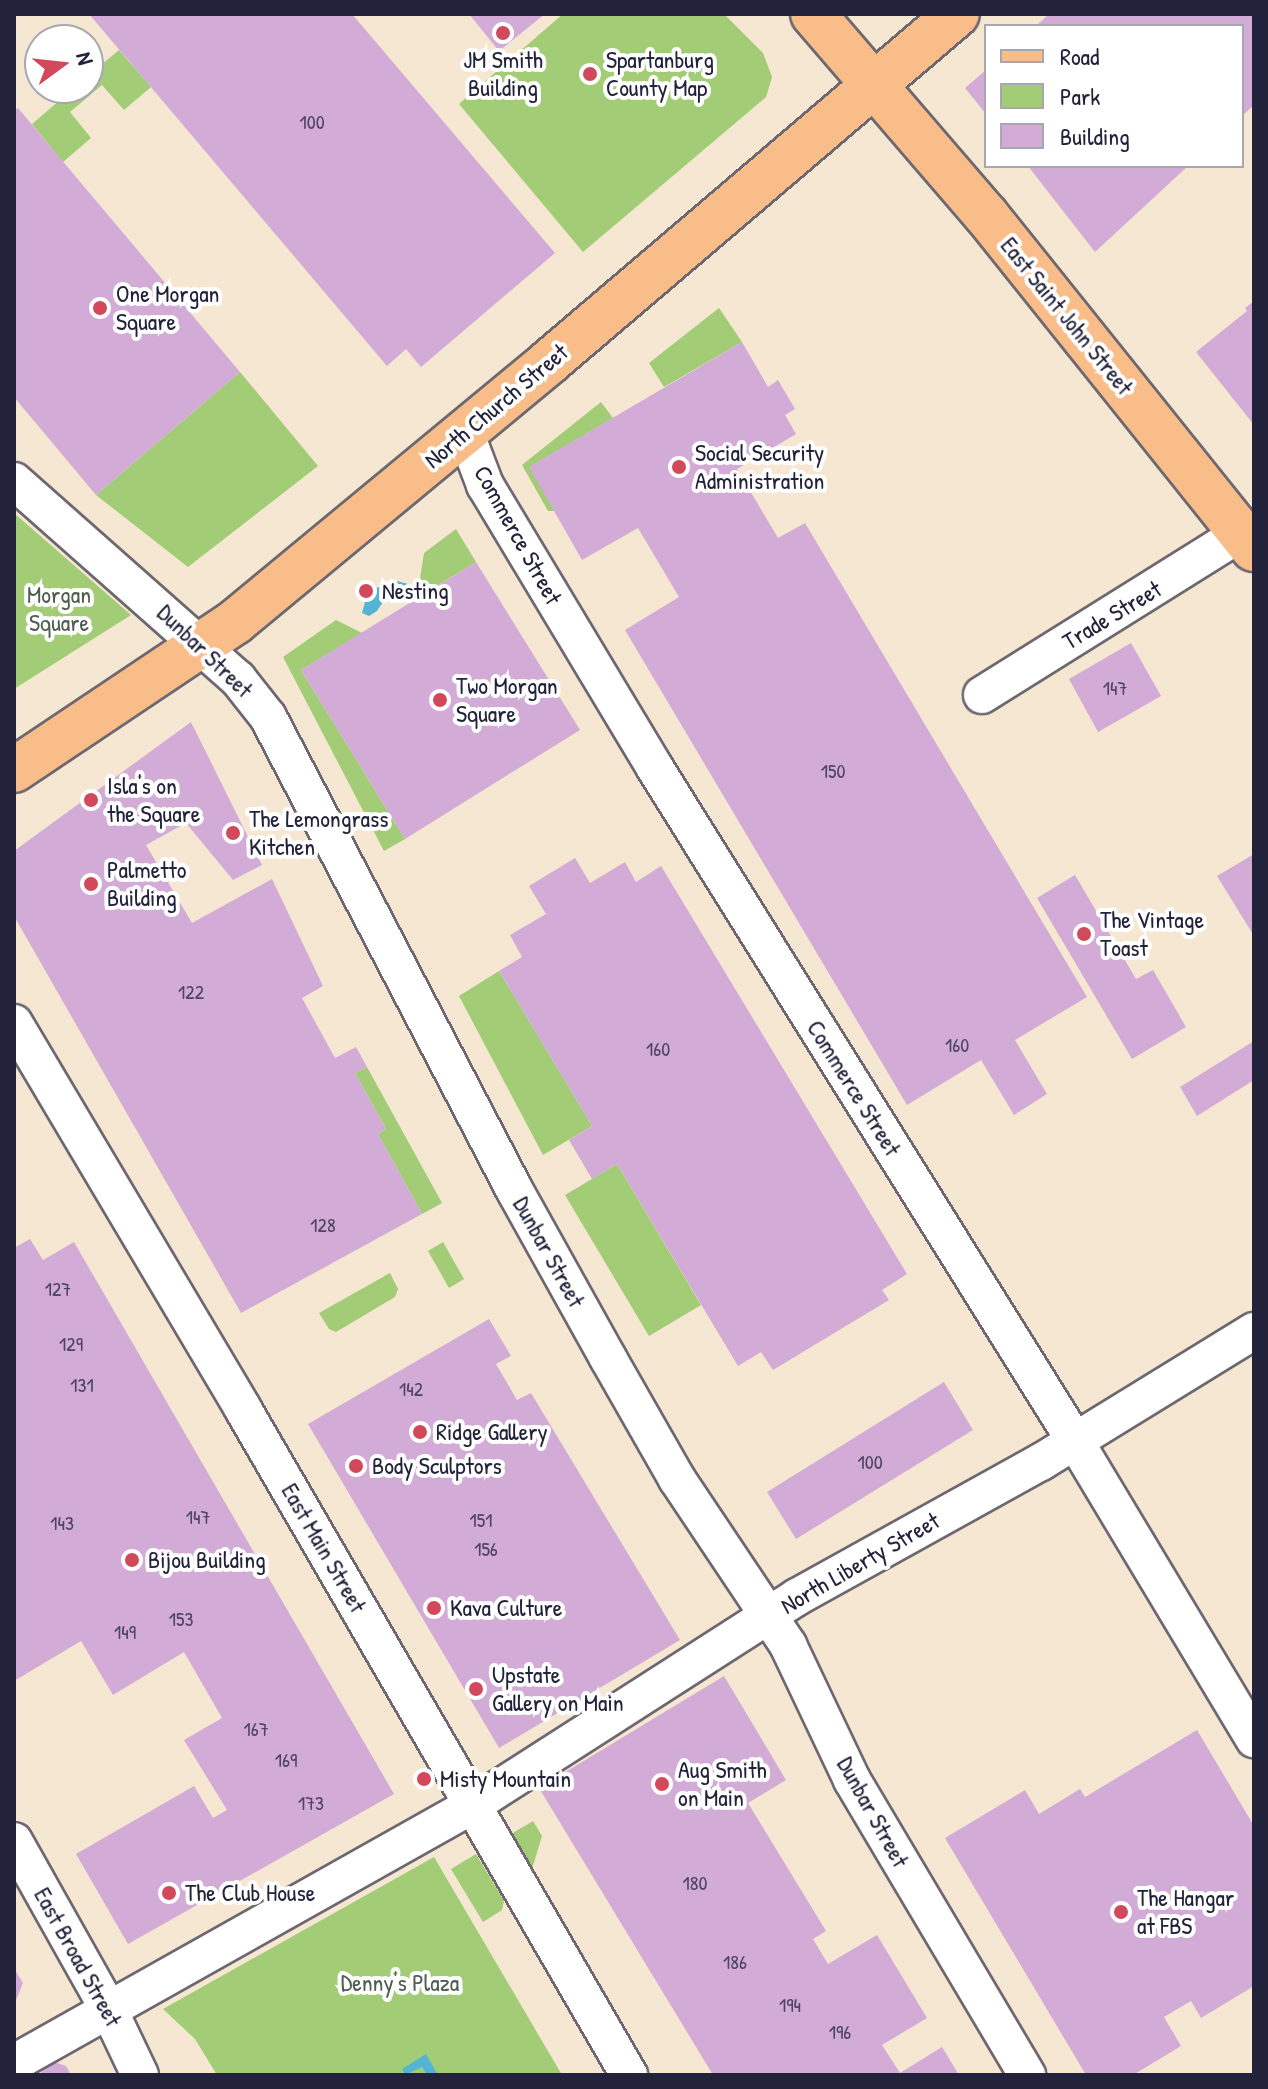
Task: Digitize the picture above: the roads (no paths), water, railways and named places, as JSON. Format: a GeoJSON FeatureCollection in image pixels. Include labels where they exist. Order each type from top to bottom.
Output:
{"type":"FeatureCollection","features":[{"type":"Feature","properties":{"kind":"main road","name":"East Saint John Street"},"geometry":{"type":"LineString","coordinates":[[813,14],[986,215],[1248,541]]}},
{"type":"Feature","properties":{"kind":"main road","name":"North Church Street"},"geometry":{"type":"LineString","coordinates":[[14,770],[202,645],[465,432],[874,88],[957,14]]}},
{"type":"Feature","properties":{"kind":"street","name":"Commerce Street"},"geometry":{"type":"LineString","coordinates":[[465,432],[485,485],[655,768],[1075,1441],[1254,1739]]}},
{"type":"Feature","properties":{"kind":"street","name":"Dunbar Street"},"geometry":{"type":"LineString","coordinates":[[14,481],[202,645],[238,679],[268,717],[508,1178],[601,1345],[677,1479],[788,1645],[852,1780],[1027,2075]]}},
{"type":"Feature","properties":{"kind":"street","name":"Trade Street"},"geometry":{"type":"LineString","coordinates":[[982,695],[1248,541]]}},
{"type":"Feature","properties":{"kind":"street","name":"East Main Street"},"geometry":{"type":"LineString","coordinates":[[14,1023],[629,2075]]}},
{"type":"Feature","properties":{"kind":"street","name":"North Liberty Street"},"geometry":{"type":"LineString","coordinates":[[14,2063],[473,1805],[769,1615],[1075,1441],[1254,1331]]}},
{"type":"Feature","properties":{"kind":"street","name":"East Broad Street"},"geometry":{"type":"LineString","coordinates":[[14,1841],[109,2010],[140,2075]]}},
{"type":"Feature","properties":{"kind":"water"},"geometry":{"type":"Polygon","coordinates":[[[397,581],[408,584],[406,593],[387,596],[377,611],[369,616],[362,613],[367,595],[373,589],[397,581]]]}},
{"type":"Feature","properties":{"kind":"water"},"geometry":{"type":"Polygon","coordinates":[[[426,2054],[438,2075],[427,2075],[422,2067],[405,2075],[402,2069],[426,2054]]]}},
{"type":"Feature","properties":{"kind":"place","name":"JM Smith Building"},"geometry":{"type":"Point","coordinates":[503,33]}},
{"type":"Feature","properties":{"kind":"place","name":"Spartanburg County Map"},"geometry":{"type":"Point","coordinates":[590,74]}},
{"type":"Feature","properties":{"kind":"place","name":"One Morgan Square"},"geometry":{"type":"Point","coordinates":[100,308]}},
{"type":"Feature","properties":{"kind":"place","name":"Social Security Administration"},"geometry":{"type":"Point","coordinates":[679,467]}},
{"type":"Feature","properties":{"kind":"place","name":"Nesting"},"geometry":{"type":"Point","coordinates":[366,591]}},
{"type":"Feature","properties":{"kind":"place","name":"Two Morgan Square"},"geometry":{"type":"Point","coordinates":[440,700]}},
{"type":"Feature","properties":{"kind":"place","name":"Isla's on the Square"},"geometry":{"type":"Point","coordinates":[91,800]}},
{"type":"Feature","properties":{"kind":"place","name":"The Lemongrass Kitchen"},"geometry":{"type":"Point","coordinates":[233,833]}},
{"type":"Feature","properties":{"kind":"place","name":"Palmetto Building"},"geometry":{"type":"Point","coordinates":[91,884]}},
{"type":"Feature","properties":{"kind":"place","name":"The Vintage Toast"},"geometry":{"type":"Point","coordinates":[1084,934]}},
{"type":"Feature","properties":{"kind":"place","name":"Ridge Gallery"},"geometry":{"type":"Point","coordinates":[420,1432]}},
{"type":"Feature","properties":{"kind":"place","name":"Body Sculptors"},"geometry":{"type":"Point","coordinates":[356,1466]}},
{"type":"Feature","properties":{"kind":"place","name":"Bijou Building"},"geometry":{"type":"Point","coordinates":[132,1560]}},
{"type":"Feature","properties":{"kind":"place","name":"Kava Culture"},"geometry":{"type":"Point","coordinates":[434,1608]}},
{"type":"Feature","properties":{"kind":"place","name":"Upstate Gallery on Main"},"geometry":{"type":"Point","coordinates":[476,1689]}},
{"type":"Feature","properties":{"kind":"place","name":"Misty Mountain"},"geometry":{"type":"Point","coordinates":[424,1779]}},
{"type":"Feature","properties":{"kind":"place","name":"Aug Smith on Main"},"geometry":{"type":"Point","coordinates":[662,1784]}},
{"type":"Feature","properties":{"kind":"place","name":"The Club House"},"geometry":{"type":"Point","coordinates":[169,1893]}},
{"type":"Feature","properties":{"kind":"place","name":"The Hangar at FBS"},"geometry":{"type":"Point","coordinates":[1121,1912]}},
{"type":"Feature","properties":{"kind":"park label","name":"Morgan Square"},"geometry":{"type":"Point","coordinates":[59,609]}},
{"type":"Feature","properties":{"kind":"park label","name":"Denny's Plaza"},"geometry":{"type":"Point","coordinates":[400,1983]}}]}
